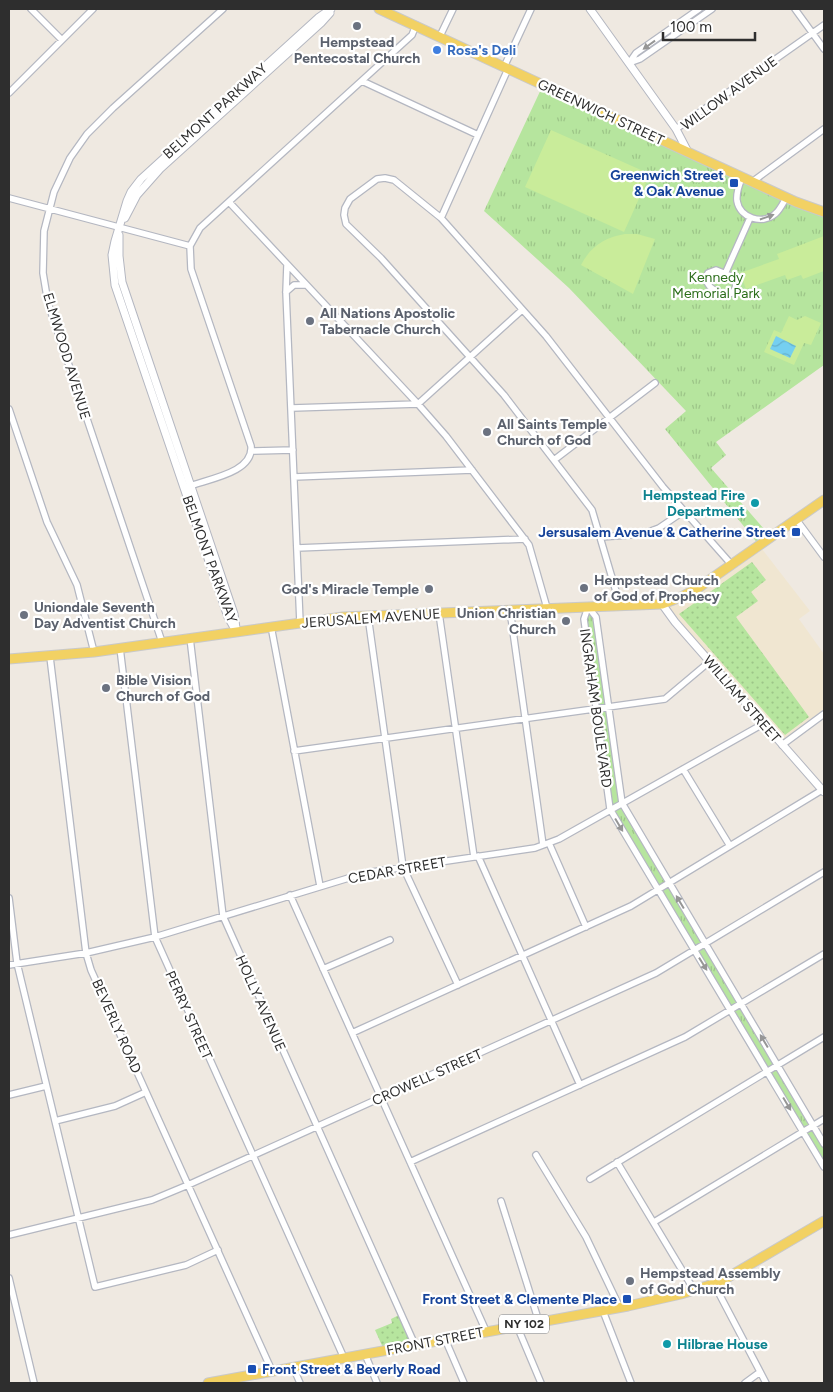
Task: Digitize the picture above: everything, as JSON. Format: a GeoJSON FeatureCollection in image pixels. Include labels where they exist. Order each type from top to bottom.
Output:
{"type":"FeatureCollection","features":[{"type":"Feature","properties":{"kind":"main road","name":"GREENWICH STREET"},"geometry":{"type":"LineString","coordinates":[[379,9],[742,178],[786,198],[824,212]]}},
{"type":"Feature","properties":{"kind":"main road","name":"JERUSALEM AVENUE"},"geometry":{"type":"LineString","coordinates":[[9,657],[94,652],[271,626],[368,616],[662,604],[698,588],[824,500]]}},
{"type":"Feature","properties":{"kind":"main road","name":"FRONT STREET"},"geometry":{"type":"LineString","coordinates":[[208,1383],[223,1382],[415,1344],[620,1308],[694,1290],[714,1284],[740,1271],[824,1221]]}},
{"type":"Feature","properties":{"kind":"street"},"geometry":{"type":"LineString","coordinates":[[31,9],[62,40]]}},
{"type":"Feature","properties":{"kind":"street"},"geometry":{"type":"LineString","coordinates":[[9,94],[93,9]]}},
{"type":"Feature","properties":{"kind":"street","name":"ELMWOOD AVENUE"},"geometry":{"type":"LineString","coordinates":[[162,642],[48,304],[43,274],[42,250],[48,208],[64,168],[87,134],[113,108],[223,9]]}},
{"type":"Feature","properties":{"kind":"street","name":"BELMONT PARKWAY"},"geometry":{"type":"LineString","coordinates":[[236,631],[234,614],[212,560],[130,315],[120,269],[120,227],[137,195],[158,167],[273,63],[321,23],[332,9]]}},
{"type":"Feature","properties":{"kind":"street"},"geometry":{"type":"LineString","coordinates":[[440,36],[453,9]]}},
{"type":"Feature","properties":{"kind":"street"},"geometry":{"type":"LineString","coordinates":[[441,218],[531,9]]}},
{"type":"Feature","properties":{"kind":"street"},"geometry":{"type":"LineString","coordinates":[[590,9],[676,129]]}},
{"type":"Feature","properties":{"kind":"street"},"geometry":{"type":"LineString","coordinates":[[629,63],[636,53],[699,9]]}},
{"type":"Feature","properties":{"kind":"street"},"geometry":{"type":"LineString","coordinates":[[629,63],[640,59],[712,9]]}},
{"type":"Feature","properties":{"kind":"street"},"geometry":{"type":"LineString","coordinates":[[795,9],[824,49]]}},
{"type":"Feature","properties":{"kind":"street","name":"WILLOW AVENUE"},"geometry":{"type":"LineString","coordinates":[[688,152],[676,129],[824,24]]}},
{"type":"Feature","properties":{"kind":"street"},"geometry":{"type":"LineString","coordinates":[[188,487],[237,470],[247,462],[251,452],[251,446],[191,269],[190,246],[200,228],[412,35],[416,25]]}},
{"type":"Feature","properties":{"kind":"street"},"geometry":{"type":"LineString","coordinates":[[362,81],[478,135]]}},
{"type":"Feature","properties":{"kind":"street"},"geometry":{"type":"LineString","coordinates":[[752,182],[824,129]]}},
{"type":"Feature","properties":{"kind":"street"},"geometry":{"type":"LineString","coordinates":[[620,605],[592,510],[504,395],[381,258],[346,224],[345,208],[350,199],[372,182],[386,178],[400,185],[441,218],[558,350],[654,476],[731,564]]}},
{"type":"Feature","properties":{"kind":"street"},"geometry":{"type":"LineString","coordinates":[[742,178],[737,193],[737,200],[739,208],[750,218],[757,220],[771,217],[777,213],[786,198]]}},
{"type":"Feature","properties":{"kind":"street"},"geometry":{"type":"LineString","coordinates":[[9,198],[190,246]]}},
{"type":"Feature","properties":{"kind":"street"},"geometry":{"type":"LineString","coordinates":[[229,202],[418,404],[472,470],[525,539],[531,550],[548,608]]}},
{"type":"Feature","properties":{"kind":"street"},"geometry":{"type":"LineString","coordinates":[[725,274],[750,218]]}},
{"type":"Feature","properties":{"kind":"street"},"geometry":{"type":"LineString","coordinates":[[287,265],[286,292],[300,623]]}},
{"type":"Feature","properties":{"kind":"street"},"geometry":{"type":"LineString","coordinates":[[716,270],[725,274],[733,278],[736,283],[736,288],[732,293],[723,293],[706,283],[706,278],[710,271],[716,270]]}},
{"type":"Feature","properties":{"kind":"street"},"geometry":{"type":"LineString","coordinates":[[286,292],[294,285],[306,285]]}},
{"type":"Feature","properties":{"kind":"street"},"geometry":{"type":"LineString","coordinates":[[292,408],[418,404],[522,310]]}},
{"type":"Feature","properties":{"kind":"street"},"geometry":{"type":"LineString","coordinates":[[554,460],[655,383]]}},
{"type":"Feature","properties":{"kind":"street"},"geometry":{"type":"LineString","coordinates":[[9,409],[47,522],[77,585],[94,652]]}},
{"type":"Feature","properties":{"kind":"street"},"geometry":{"type":"LineString","coordinates":[[251,452],[293,450]]}},
{"type":"Feature","properties":{"kind":"street"},"geometry":{"type":"LineString","coordinates":[[294,477],[472,470]]}},
{"type":"Feature","properties":{"kind":"street"},"geometry":{"type":"LineString","coordinates":[[600,537],[643,534],[659,528],[684,511]]}},
{"type":"Feature","properties":{"kind":"street"},"geometry":{"type":"LineString","coordinates":[[796,519],[824,557]]}},
{"type":"Feature","properties":{"kind":"street"},"geometry":{"type":"LineString","coordinates":[[297,548],[525,539]]}},
{"type":"Feature","properties":{"kind":"street","name":"WILLIAM STREET"},"geometry":{"type":"LineString","coordinates":[[662,604],[675,622],[823,792]]}},
{"type":"Feature","properties":{"kind":"street","name":"INGRAHAM BOULEVARD"},"geometry":{"type":"LineString","coordinates":[[588,607],[596,617],[622,803],[824,1144]]}},
{"type":"Feature","properties":{"kind":"street","name":"INGRAHAM BOULEVARD"},"geometry":{"type":"LineString","coordinates":[[588,607],[584,619],[610,809],[824,1167]]}},
{"type":"Feature","properties":{"kind":"street"},"geometry":{"type":"LineString","coordinates":[[510,610],[525,719],[546,844],[586,927]]}},
{"type":"Feature","properties":{"kind":"street"},"geometry":{"type":"LineString","coordinates":[[439,613],[455,729],[476,857],[552,1020],[580,1085]]}},
{"type":"Feature","properties":{"kind":"street"},"geometry":{"type":"LineString","coordinates":[[368,616],[403,867],[458,985]]}},
{"type":"Feature","properties":{"kind":"street"},"geometry":{"type":"LineString","coordinates":[[271,626],[320,886]]}},
{"type":"Feature","properties":{"kind":"street","name":"HOLLY AVENUE"},"geometry":{"type":"LineString","coordinates":[[190,638],[223,916],[415,1344]]}},
{"type":"Feature","properties":{"kind":"street","name":"PERRY STREET"},"geometry":{"type":"LineString","coordinates":[[120,648],[155,937],[344,1358]]}},
{"type":"Feature","properties":{"kind":"street","name":"BEVERLY ROAD"},"geometry":{"type":"LineString","coordinates":[[50,656],[86,953],[91,970],[272,1371]]}},
{"type":"Feature","properties":{"kind":"street"},"geometry":{"type":"LineString","coordinates":[[294,751],[665,699],[710,662]]}},
{"type":"Feature","properties":{"kind":"street"},"geometry":{"type":"LineString","coordinates":[[782,745],[824,714]]}},
{"type":"Feature","properties":{"kind":"street","name":"CEDAR STREET"},"geometry":{"type":"LineString","coordinates":[[9,965],[86,953],[155,937],[365,873],[535,848],[546,844],[622,803],[763,724]]}},
{"type":"Feature","properties":{"kind":"street"},"geometry":{"type":"LineString","coordinates":[[683,769],[730,846]]}},
{"type":"Feature","properties":{"kind":"street"},"geometry":{"type":"LineString","coordinates":[[352,1033],[631,906],[823,792]]}},
{"type":"Feature","properties":{"kind":"street","name":"CROWELL STREET"},"geometry":{"type":"LineString","coordinates":[[9,1235],[152,1200],[252,1156],[656,973],[704,942],[824,872]]}},
{"type":"Feature","properties":{"kind":"street"},"geometry":{"type":"LineString","coordinates":[[290,895],[486,1331]]}},
{"type":"Feature","properties":{"kind":"street"},"geometry":{"type":"LineString","coordinates":[[9,898],[17,963],[95,1288],[186,1265],[218,1250]]}},
{"type":"Feature","properties":{"kind":"street"},"geometry":{"type":"LineString","coordinates":[[323,969],[390,940]]}},
{"type":"Feature","properties":{"kind":"street"},"geometry":{"type":"LineString","coordinates":[[410,1162],[685,1037],[824,954]]}},
{"type":"Feature","properties":{"kind":"street"},"geometry":{"type":"LineString","coordinates":[[590,1178],[824,1037]]}},
{"type":"Feature","properties":{"kind":"street"},"geometry":{"type":"LineString","coordinates":[[9,1095],[46,1086]]}},
{"type":"Feature","properties":{"kind":"street"},"geometry":{"type":"LineString","coordinates":[[55,1121],[115,1106],[146,1092]]}},
{"type":"Feature","properties":{"kind":"street"},"geometry":{"type":"LineString","coordinates":[[654,1222],[824,1119]]}},
{"type":"Feature","properties":{"kind":"street"},"geometry":{"type":"LineString","coordinates":[[536,1155],[586,1236],[620,1308]]}},
{"type":"Feature","properties":{"kind":"street"},"geometry":{"type":"LineString","coordinates":[[617,1162],[694,1290]]}},
{"type":"Feature","properties":{"kind":"street"},"geometry":{"type":"LineString","coordinates":[[501,1201],[539,1322]]}},
{"type":"Feature","properties":{"kind":"street"},"geometry":{"type":"LineString","coordinates":[[9,1278],[34,1383]]}},
{"type":"Feature","properties":{"kind":"street"},"geometry":{"type":"LineString","coordinates":[[714,1284],[766,1383]]}},
{"type":"Feature","properties":{"kind":"street"},"geometry":{"type":"LineString","coordinates":[[603,1310],[631,1383]]}},
{"type":"Feature","properties":{"kind":"street"},"geometry":{"type":"LineString","coordinates":[[517,1326],[541,1383]]}},
{"type":"Feature","properties":{"kind":"street"},"geometry":{"type":"LineString","coordinates":[[445,1339],[464,1383]]}},
{"type":"Feature","properties":{"kind":"street"},"geometry":{"type":"LineString","coordinates":[[364,1354],[377,1383]]}},
{"type":"Feature","properties":{"kind":"street"},"geometry":{"type":"LineString","coordinates":[[293,1367],[300,1383]]}},
{"type":"Feature","properties":{"kind":"street"},"geometry":{"type":"LineString","coordinates":[[745,1383],[760,1372]]}},
{"type":"Feature","properties":{"kind":"shaded area"},"geometry":{"type":"Polygon","coordinates":[[[759,545],[810,611],[799,619],[824,654],[824,709],[780,742],[662,604],[681,597],[759,545]]]}},
{"type":"Feature","properties":{"kind":"green space","name":"Kennedy Memorial Park"},"geometry":{"type":"Polygon","coordinates":[[[543,85],[824,212],[824,365],[716,442],[726,455],[711,468],[771,537],[759,545],[665,429],[686,411],[569,288],[484,211],[543,85]]]}},
{"type":"Feature","properties":{"kind":"green space"},"geometry":{"type":"Polygon","coordinates":[[[551,130],[650,174],[624,232],[525,187],[551,130]]]}},
{"type":"Feature","properties":{"kind":"green space"},"geometry":{"type":"Polygon","coordinates":[[[637,234],[655,239],[633,294],[581,265],[589,253],[599,244],[618,235],[637,234]]]}},
{"type":"Feature","properties":{"kind":"green space"},"geometry":{"type":"Polygon","coordinates":[[[824,236],[824,271],[803,279],[801,275],[787,280],[785,275],[746,289],[740,273],[779,259],[777,254],[824,236]]]}},
{"type":"Feature","properties":{"kind":"green space"},"geometry":{"type":"Polygon","coordinates":[[[789,316],[797,320],[805,316],[821,323],[811,345],[804,343],[794,365],[764,352],[774,330],[781,333],[789,316]]]}},
{"type":"Feature","properties":{"kind":"green space"},"geometry":{"type":"Polygon","coordinates":[[[752,562],[766,580],[751,592],[758,601],[736,617],[809,717],[785,735],[679,614],[752,562]]]}},
{"type":"Feature","properties":{"kind":"green space"},"geometry":{"type":"Polygon","coordinates":[[[588,607],[596,617],[622,803],[824,1144],[824,1167],[610,809],[584,619],[588,607]]]}},
{"type":"Feature","properties":{"kind":"green space"},"geometry":{"type":"Polygon","coordinates":[[[401,1314],[415,1345],[384,1350],[375,1330],[392,1323],[391,1319],[401,1314]]]}},
{"type":"Feature","properties":{"kind":"water"},"geometry":{"type":"Polygon","coordinates":[[[776,336],[796,346],[790,358],[770,349],[776,336]]]}},
{"type":"Feature","properties":{"kind":"place","name":"Hempstead Pentecostal Church"},"geometry":{"type":"Point","coordinates":[357,26]}},
{"type":"Feature","properties":{"kind":"place","name":"Rosa's Deli"},"geometry":{"type":"Point","coordinates":[437,50]}},
{"type":"Feature","properties":{"kind":"place","name":"Greenwich Street & Oak Avenue"},"geometry":{"type":"Point","coordinates":[734,183]}},
{"type":"Feature","properties":{"kind":"place","name":"All Nations Apostolic Tabernacle Church"},"geometry":{"type":"Point","coordinates":[310,321]}},
{"type":"Feature","properties":{"kind":"place","name":"All Saints Temple Church of God"},"geometry":{"type":"Point","coordinates":[487,432]}},
{"type":"Feature","properties":{"kind":"place","name":"Hempstead Fire Department"},"geometry":{"type":"Point","coordinates":[755,503]}},
{"type":"Feature","properties":{"kind":"place","name":"Jersusalem Avenue & Catherine Street"},"geometry":{"type":"Point","coordinates":[796,532]}},
{"type":"Feature","properties":{"kind":"place","name":"Hempstead Church of God of Prophecy"},"geometry":{"type":"Point","coordinates":[584,588]}},
{"type":"Feature","properties":{"kind":"place","name":"God's Miracle Temple"},"geometry":{"type":"Point","coordinates":[429,589]}},
{"type":"Feature","properties":{"kind":"place","name":"Uniondale Seventh Day Adventist Church"},"geometry":{"type":"Point","coordinates":[24,615]}},
{"type":"Feature","properties":{"kind":"place","name":"Union Christian Church"},"geometry":{"type":"Point","coordinates":[566,621]}},
{"type":"Feature","properties":{"kind":"place","name":"Bible Vision Church of God"},"geometry":{"type":"Point","coordinates":[106,688]}},
{"type":"Feature","properties":{"kind":"place","name":"Hempstead Assembly of God Church"},"geometry":{"type":"Point","coordinates":[630,1281]}},
{"type":"Feature","properties":{"kind":"place","name":"Front Street & Clemente Place"},"geometry":{"type":"Point","coordinates":[627,1299]}},
{"type":"Feature","properties":{"kind":"place","name":"Hilbrae House"},"geometry":{"type":"Point","coordinates":[667,1344]}},
{"type":"Feature","properties":{"kind":"place","name":"Front Street & Beverly Road"},"geometry":{"type":"Point","coordinates":[252,1369]}}]}
